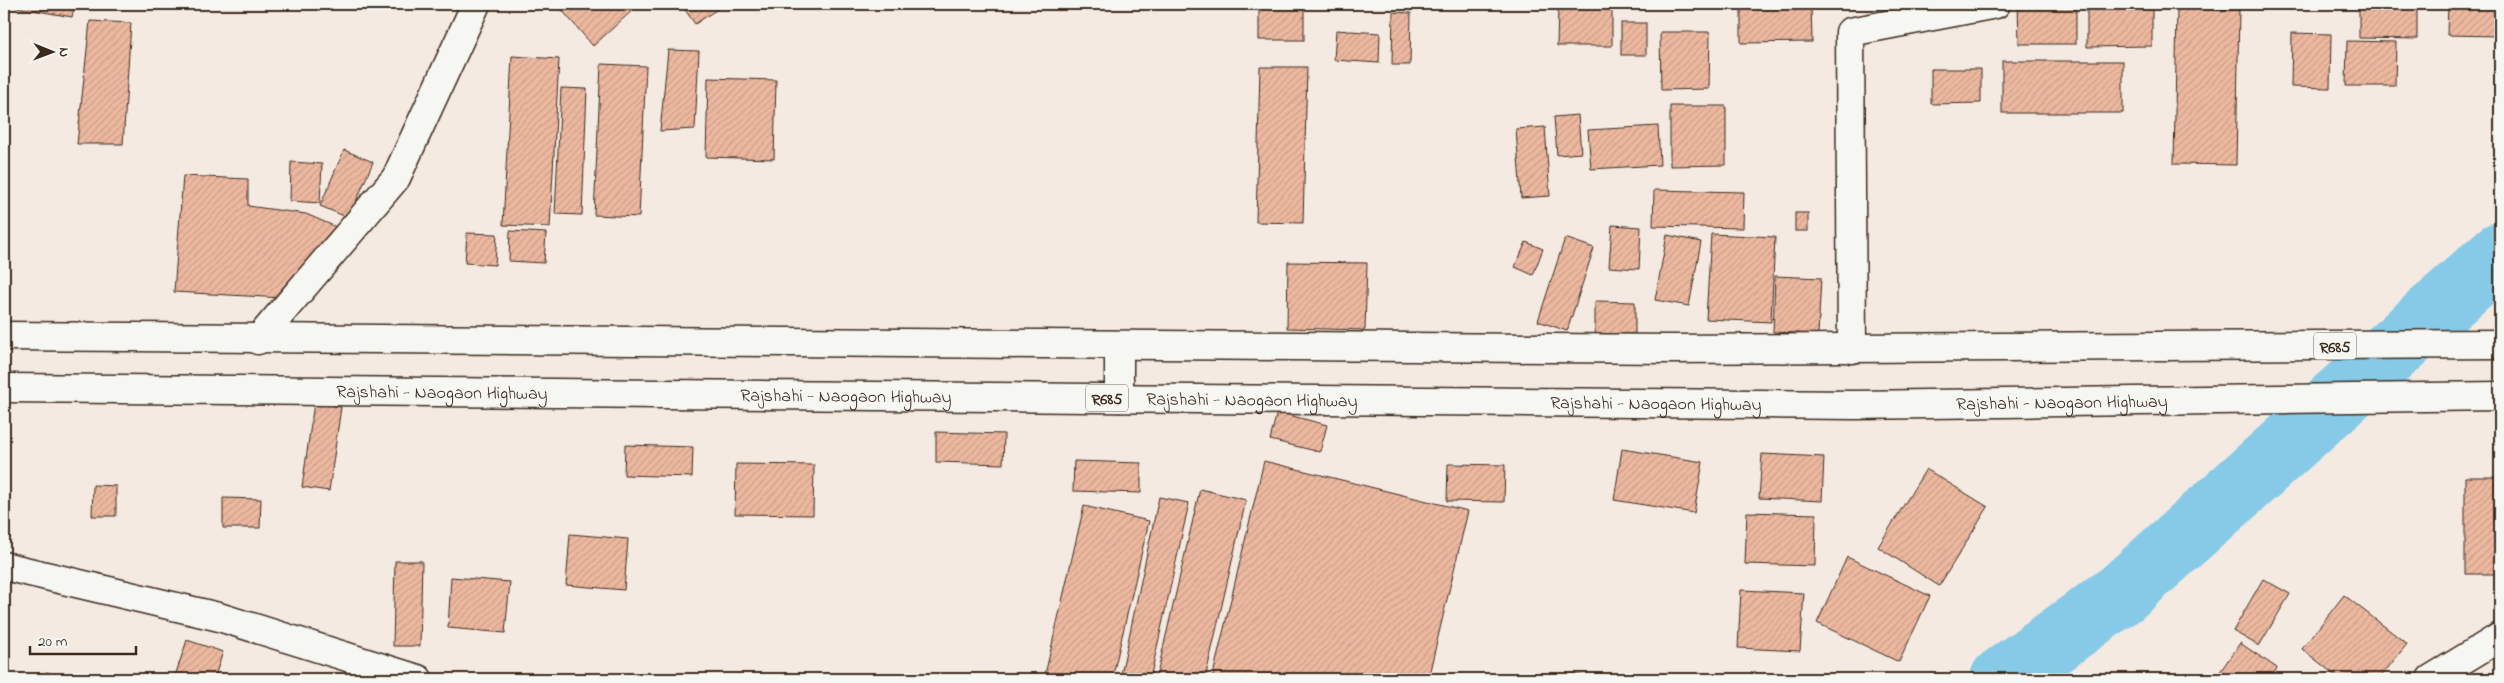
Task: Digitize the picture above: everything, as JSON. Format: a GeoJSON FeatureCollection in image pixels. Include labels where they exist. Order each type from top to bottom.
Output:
{"type":"FeatureCollection","features":[{"type":"Feature","properties":{"kind":"main road"},"geometry":{"type":"LineString","coordinates":[[258,340],[396,178],[476,4]]}},
{"type":"Feature","properties":{"kind":"main road"},"geometry":{"type":"LineString","coordinates":[[1852,349],[1850,32],[1996,4]]}},
{"type":"Feature","properties":{"kind":"main road","name":"R685"},"geometry":{"type":"LineString","coordinates":[[4,336],[258,340],[1852,349],[2500,344]]}},
{"type":"Feature","properties":{"kind":"main road"},"geometry":{"type":"LineString","coordinates":[[1119,346],[1120,398]]}},
{"type":"Feature","properties":{"kind":"main road","name":"Rajshahi - Naogaon Highway"},"geometry":{"type":"LineString","coordinates":[[4,388],[1855,405],[2467,398],[2500,396]]}},
{"type":"Feature","properties":{"kind":"main road"},"geometry":{"type":"LineString","coordinates":[[4,566],[219,617],[418,679]]}},
{"type":"Feature","properties":{"kind":"main road"},"geometry":{"type":"LineString","coordinates":[[2431,679],[2500,637]]}},
{"type":"Feature","properties":{"kind":"building"},"geometry":{"type":"Polygon","coordinates":[[[15,4],[75,4],[72,17],[15,7],[15,4]]]}},
{"type":"Feature","properties":{"kind":"building"},"geometry":{"type":"Polygon","coordinates":[[[567,4],[632,4],[635,8],[593,46],[561,9],[567,4]]]}},
{"type":"Feature","properties":{"kind":"building"},"geometry":{"type":"Polygon","coordinates":[[[681,4],[725,4],[695,24],[681,4]]]}},
{"type":"Feature","properties":{"kind":"building"},"geometry":{"type":"Polygon","coordinates":[[[1259,4],[1304,4],[1304,40],[1259,40],[1259,4]]]}},
{"type":"Feature","properties":{"kind":"building"},"geometry":{"type":"Polygon","coordinates":[[[1741,4],[1811,4],[1812,42],[1741,43],[1741,4]]]}},
{"type":"Feature","properties":{"kind":"building"},"geometry":{"type":"Polygon","coordinates":[[[2018,4],[2076,4],[2076,44],[2019,44],[2018,4]]]}},
{"type":"Feature","properties":{"kind":"building"},"geometry":{"type":"Polygon","coordinates":[[[2087,4],[2152,4],[2152,46],[2087,47],[2087,4]]]}},
{"type":"Feature","properties":{"kind":"building"},"geometry":{"type":"Polygon","coordinates":[[[2359,4],[2417,4],[2417,39],[2359,38],[2359,4]]]}},
{"type":"Feature","properties":{"kind":"building"},"geometry":{"type":"Polygon","coordinates":[[[2448,4],[2500,4],[2500,36],[2447,35],[2448,4]]]}},
{"type":"Feature","properties":{"kind":"building"},"geometry":{"type":"Polygon","coordinates":[[[1558,8],[1612,8],[1612,46],[1557,46],[1558,8]]]}},
{"type":"Feature","properties":{"kind":"building"},"geometry":{"type":"Polygon","coordinates":[[[2177,9],[2239,10],[2236,165],[2174,164],[2177,9]]]}},
{"type":"Feature","properties":{"kind":"building"},"geometry":{"type":"Polygon","coordinates":[[[1393,12],[1411,13],[1410,65],[1392,65],[1393,12]]]}},
{"type":"Feature","properties":{"kind":"building"},"geometry":{"type":"Polygon","coordinates":[[[90,21],[131,23],[123,144],[77,144],[90,21]]]}},
{"type":"Feature","properties":{"kind":"building"},"geometry":{"type":"Polygon","coordinates":[[[1621,23],[1646,23],[1646,55],[1621,55],[1621,23]]]}},
{"type":"Feature","properties":{"kind":"building"},"geometry":{"type":"Polygon","coordinates":[[[1336,30],[1380,33],[1379,63],[1334,60],[1336,30]]]}},
{"type":"Feature","properties":{"kind":"building"},"geometry":{"type":"Polygon","coordinates":[[[1660,32],[1710,32],[1709,89],[1661,90],[1660,32]]]}},
{"type":"Feature","properties":{"kind":"building"},"geometry":{"type":"Polygon","coordinates":[[[2292,33],[2331,34],[2330,88],[2291,87],[2292,33]]]}},
{"type":"Feature","properties":{"kind":"building"},"geometry":{"type":"Polygon","coordinates":[[[2347,41],[2396,42],[2395,86],[2346,86],[2347,41]]]}},
{"type":"Feature","properties":{"kind":"building"},"geometry":{"type":"Polygon","coordinates":[[[668,50],[699,51],[695,129],[660,131],[668,50]]]}},
{"type":"Feature","properties":{"kind":"building"},"geometry":{"type":"Polygon","coordinates":[[[512,56],[559,59],[550,227],[503,225],[512,56]]]}},
{"type":"Feature","properties":{"kind":"building"},"geometry":{"type":"Polygon","coordinates":[[[2002,61],[2123,61],[2123,113],[2002,113],[2002,61]]]}},
{"type":"Feature","properties":{"kind":"building"},"geometry":{"type":"Polygon","coordinates":[[[601,64],[646,66],[639,217],[594,215],[601,64]]]}},
{"type":"Feature","properties":{"kind":"building"},"geometry":{"type":"Polygon","coordinates":[[[1260,67],[1307,67],[1303,223],[1256,222],[1260,67]]]}},
{"type":"Feature","properties":{"kind":"building"},"geometry":{"type":"Polygon","coordinates":[[[1931,69],[1981,69],[1981,103],[1931,104],[1931,69]]]}},
{"type":"Feature","properties":{"kind":"building"},"geometry":{"type":"Polygon","coordinates":[[[708,78],[776,80],[774,159],[706,157],[708,78]]]}},
{"type":"Feature","properties":{"kind":"building"},"geometry":{"type":"Polygon","coordinates":[[[561,88],[587,89],[582,215],[555,214],[561,88]]]}},
{"type":"Feature","properties":{"kind":"building"},"geometry":{"type":"Polygon","coordinates":[[[1670,106],[1726,106],[1726,165],[1670,166],[1670,106]]]}},
{"type":"Feature","properties":{"kind":"building"},"geometry":{"type":"Polygon","coordinates":[[[1578,115],[1581,153],[1557,155],[1554,117],[1578,115]]]}},
{"type":"Feature","properties":{"kind":"building"},"geometry":{"type":"Polygon","coordinates":[[[1658,126],[1660,165],[1591,169],[1588,130],[1658,126]]]}},
{"type":"Feature","properties":{"kind":"building"},"geometry":{"type":"Polygon","coordinates":[[[1545,127],[1550,196],[1521,198],[1516,129],[1545,127]]]}},
{"type":"Feature","properties":{"kind":"building"},"geometry":{"type":"Polygon","coordinates":[[[344,150],[373,162],[349,218],[320,206],[344,150]]]}},
{"type":"Feature","properties":{"kind":"building"},"geometry":{"type":"Polygon","coordinates":[[[291,162],[322,164],[320,203],[290,201],[291,162]]]}},
{"type":"Feature","properties":{"kind":"building"},"geometry":{"type":"Polygon","coordinates":[[[183,176],[248,179],[248,206],[306,214],[343,230],[283,298],[174,292],[183,176]]]}},
{"type":"Feature","properties":{"kind":"building"},"geometry":{"type":"Polygon","coordinates":[[[1654,190],[1744,192],[1743,228],[1653,226],[1654,190]]]}},
{"type":"Feature","properties":{"kind":"building"},"geometry":{"type":"Polygon","coordinates":[[[1795,213],[1808,213],[1808,231],[1795,231],[1795,213]]]}},
{"type":"Feature","properties":{"kind":"building"},"geometry":{"type":"Polygon","coordinates":[[[1612,225],[1641,227],[1639,269],[1609,267],[1612,225]]]}},
{"type":"Feature","properties":{"kind":"building"},"geometry":{"type":"Polygon","coordinates":[[[510,231],[546,233],[544,263],[509,261],[510,231]]]}},
{"type":"Feature","properties":{"kind":"building"},"geometry":{"type":"Polygon","coordinates":[[[467,233],[497,234],[495,265],[465,263],[467,233]]]}},
{"type":"Feature","properties":{"kind":"building"},"geometry":{"type":"Polygon","coordinates":[[[1711,234],[1775,237],[1771,322],[1706,319],[1711,234]]]}},
{"type":"Feature","properties":{"kind":"building"},"geometry":{"type":"Polygon","coordinates":[[[1667,235],[1701,242],[1689,306],[1655,300],[1667,235]]]}},
{"type":"Feature","properties":{"kind":"building"},"geometry":{"type":"Polygon","coordinates":[[[1565,238],[1594,248],[1567,331],[1538,321],[1565,238]]]}},
{"type":"Feature","properties":{"kind":"building"},"geometry":{"type":"Polygon","coordinates":[[[1526,242],[1543,249],[1533,275],[1515,267],[1526,242]]]}},
{"type":"Feature","properties":{"kind":"building"},"geometry":{"type":"Polygon","coordinates":[[[1288,262],[1367,263],[1365,330],[1287,328],[1288,262]]]}},
{"type":"Feature","properties":{"kind":"building"},"geometry":{"type":"Polygon","coordinates":[[[1775,276],[1821,278],[1818,334],[1773,332],[1775,276]]]}},
{"type":"Feature","properties":{"kind":"building"},"geometry":{"type":"Polygon","coordinates":[[[1595,301],[1635,302],[1635,334],[1595,334],[1595,301]]]}},
{"type":"Feature","properties":{"kind":"building"},"geometry":{"type":"Polygon","coordinates":[[[314,403],[341,407],[329,491],[302,487],[314,403]]]}},
{"type":"Feature","properties":{"kind":"building"},"geometry":{"type":"Polygon","coordinates":[[[1277,412],[1327,425],[1320,452],[1270,440],[1277,412]]]}},
{"type":"Feature","properties":{"kind":"building"},"geometry":{"type":"Polygon","coordinates":[[[936,432],[1004,434],[1003,464],[936,462],[936,432]]]}},
{"type":"Feature","properties":{"kind":"building"},"geometry":{"type":"Polygon","coordinates":[[[625,445],[693,447],[692,477],[624,475],[625,445]]]}},
{"type":"Feature","properties":{"kind":"building"},"geometry":{"type":"Polygon","coordinates":[[[1622,449],[1703,462],[1694,513],[1614,500],[1622,449]]]}},
{"type":"Feature","properties":{"kind":"building"},"geometry":{"type":"Polygon","coordinates":[[[1762,454],[1824,457],[1822,501],[1759,498],[1762,454]]]}},
{"type":"Feature","properties":{"kind":"building"},"geometry":{"type":"Polygon","coordinates":[[[1074,461],[1141,463],[1141,493],[1073,491],[1074,461]]]}},
{"type":"Feature","properties":{"kind":"building"},"geometry":{"type":"Polygon","coordinates":[[[1264,461],[1468,511],[1428,679],[1212,679],[1264,461]]]}},
{"type":"Feature","properties":{"kind":"building"},"geometry":{"type":"Polygon","coordinates":[[[736,464],[814,465],[813,515],[735,514],[736,464]]]}},
{"type":"Feature","properties":{"kind":"building"},"geometry":{"type":"Polygon","coordinates":[[[1448,464],[1505,465],[1504,502],[1447,501],[1448,464]]]}},
{"type":"Feature","properties":{"kind":"building"},"geometry":{"type":"Polygon","coordinates":[[[1926,469],[1988,507],[1939,586],[1878,547],[1926,469]]]}},
{"type":"Feature","properties":{"kind":"building"},"geometry":{"type":"Polygon","coordinates":[[[2465,477],[2496,477],[2497,574],[2465,574],[2465,477]]]}},
{"type":"Feature","properties":{"kind":"building"},"geometry":{"type":"Polygon","coordinates":[[[93,485],[116,486],[116,516],[92,516],[93,485]]]}},
{"type":"Feature","properties":{"kind":"building"},"geometry":{"type":"Polygon","coordinates":[[[1200,489],[1246,500],[1205,679],[1156,679],[1200,489]]]}},
{"type":"Feature","properties":{"kind":"building"},"geometry":{"type":"Polygon","coordinates":[[[1159,497],[1189,503],[1150,679],[1120,679],[1159,497]]]}},
{"type":"Feature","properties":{"kind":"building"},"geometry":{"type":"Polygon","coordinates":[[[223,498],[261,499],[260,528],[223,528],[223,498]]]}},
{"type":"Feature","properties":{"kind":"building"},"geometry":{"type":"Polygon","coordinates":[[[1084,506],[1149,521],[1112,679],[1044,679],[1084,506]]]}},
{"type":"Feature","properties":{"kind":"building"},"geometry":{"type":"Polygon","coordinates":[[[1747,512],[1816,514],[1815,566],[1745,564],[1747,512]]]}},
{"type":"Feature","properties":{"kind":"building"},"geometry":{"type":"Polygon","coordinates":[[[570,534],[628,539],[624,590],[566,585],[570,534]]]}},
{"type":"Feature","properties":{"kind":"building"},"geometry":{"type":"Polygon","coordinates":[[[1847,557],[1930,596],[1899,662],[1817,623],[1847,557]]]}},
{"type":"Feature","properties":{"kind":"building"},"geometry":{"type":"Polygon","coordinates":[[[395,561],[422,561],[420,646],[393,646],[395,561]]]}},
{"type":"Feature","properties":{"kind":"building"},"geometry":{"type":"Polygon","coordinates":[[[451,577],[510,582],[505,633],[448,628],[451,577]]]}},
{"type":"Feature","properties":{"kind":"building"},"geometry":{"type":"Polygon","coordinates":[[[2263,579],[2290,594],[2259,646],[2233,631],[2263,579]]]}},
{"type":"Feature","properties":{"kind":"building"},"geometry":{"type":"Polygon","coordinates":[[[1741,590],[1804,593],[1800,651],[1738,648],[1741,590]]]}},
{"type":"Feature","properties":{"kind":"building"},"geometry":{"type":"Polygon","coordinates":[[[2344,595],[2407,644],[2379,679],[2340,679],[2302,649],[2344,595]]]}},
{"type":"Feature","properties":{"kind":"building"},"geometry":{"type":"Polygon","coordinates":[[[187,640],[223,652],[214,679],[174,679],[187,640]]]}},
{"type":"Feature","properties":{"kind":"building"},"geometry":{"type":"Polygon","coordinates":[[[2240,643],[2277,668],[2270,679],[2215,679],[2240,643]]]}},
{"type":"Feature","properties":{"kind":"building"},"geometry":{"type":"Polygon","coordinates":[[[46,672],[74,679],[44,679],[46,672]]]}},
{"type":"Feature","properties":{"kind":"building"},"geometry":{"type":"Polygon","coordinates":[[[1571,674],[1605,679],[1570,679],[1571,674]]]}},
{"type":"Feature","properties":{"kind":"waterway"},"geometry":{"type":"LineString","coordinates":[[2002,679],[2121,594],[2500,254]]}}]}
